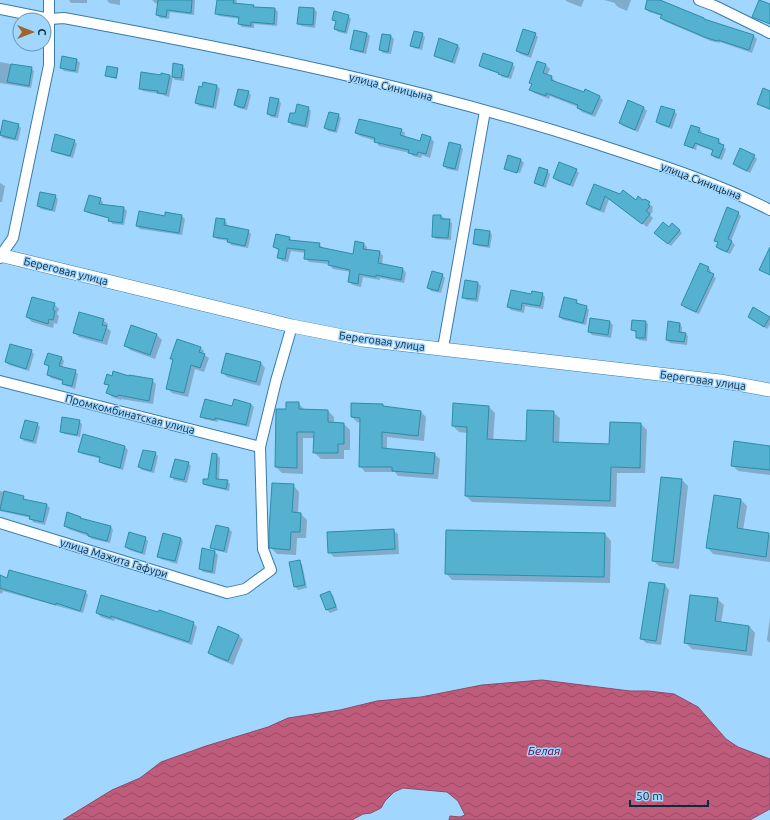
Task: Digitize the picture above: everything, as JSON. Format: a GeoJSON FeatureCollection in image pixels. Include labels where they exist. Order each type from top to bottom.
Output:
{"type":"FeatureCollection","features":[{"type":"Feature","properties":{"kind":"main road","name":"Береговая улица"},"geometry":{"type":"LineString","coordinates":[[0,255],[292,326],[363,340],[712,380],[770,390]]}},
{"type":"Feature","properties":{"kind":"street"},"geometry":{"type":"LineString","coordinates":[[49,0],[50,12]]}},
{"type":"Feature","properties":{"kind":"street"},"geometry":{"type":"LineString","coordinates":[[699,0],[715,6],[770,33]]}},
{"type":"Feature","properties":{"kind":"street","name":"улица Синицына"},"geometry":{"type":"LineString","coordinates":[[0,9],[15,12]]}},
{"type":"Feature","properties":{"kind":"street","name":"улица Синицына"},"geometry":{"type":"LineString","coordinates":[[52,19],[64,18],[227,48],[312,67],[485,111],[553,130],[688,174],[752,200],[770,210]]}},
{"type":"Feature","properties":{"kind":"street"},"geometry":{"type":"LineString","coordinates":[[0,258],[0,255],[13,238],[49,65],[49,52]]}},
{"type":"Feature","properties":{"kind":"street"},"geometry":{"type":"LineString","coordinates":[[443,348],[485,111]]}},
{"type":"Feature","properties":{"kind":"street"},"geometry":{"type":"LineString","coordinates":[[260,447],[276,381],[292,326]]}},
{"type":"Feature","properties":{"kind":"street","name":"Промкомбинатская улица"},"geometry":{"type":"LineString","coordinates":[[0,380],[260,447]]}},
{"type":"Feature","properties":{"kind":"street","name":"улица Мажита Гафури"},"geometry":{"type":"LineString","coordinates":[[0,522],[227,593],[245,589],[271,570],[263,550],[260,447]]}},
{"type":"Feature","properties":{"kind":"water","name":"Белая"},"geometry":{"type":"Polygon","coordinates":[[[542,680],[630,691],[648,691],[674,694],[698,707],[726,739],[738,747],[770,759],[770,809],[750,820],[449,820],[450,816],[460,817],[465,815],[458,801],[447,792],[403,788],[394,792],[385,801],[381,808],[371,813],[363,814],[352,820],[63,820],[112,790],[140,778],[161,762],[206,746],[268,727],[288,718],[340,710],[377,701],[421,697],[482,685],[542,680]]]}},
{"type":"Feature","properties":{"kind":"building"},"geometry":{"type":"Polygon","coordinates":[[[158,0],[192,0],[191,13],[167,10],[166,17],[156,15],[158,0]]]}},
{"type":"Feature","properties":{"kind":"building"},"geometry":{"type":"Polygon","coordinates":[[[217,0],[234,0],[233,3],[254,5],[253,7],[275,8],[274,24],[251,22],[251,26],[238,24],[239,17],[215,14],[217,0]]]}},
{"type":"Feature","properties":{"kind":"building"},"geometry":{"type":"Polygon","coordinates":[[[647,0],[660,0],[704,19],[754,35],[749,50],[707,38],[660,18],[662,15],[645,9],[647,0]]]}},
{"type":"Feature","properties":{"kind":"building"},"geometry":{"type":"Polygon","coordinates":[[[759,0],[770,4],[770,24],[752,17],[759,0]]]}},
{"type":"Feature","properties":{"kind":"building"},"geometry":{"type":"Polygon","coordinates":[[[299,7],[314,8],[313,25],[297,24],[299,7]]]}},
{"type":"Feature","properties":{"kind":"building"},"geometry":{"type":"Polygon","coordinates":[[[334,11],[349,15],[345,32],[334,29],[336,21],[332,20],[334,11]]]}},
{"type":"Feature","properties":{"kind":"building"},"geometry":{"type":"Polygon","coordinates":[[[523,29],[536,33],[528,55],[516,51],[523,29]]]}},
{"type":"Feature","properties":{"kind":"building"},"geometry":{"type":"Polygon","coordinates":[[[354,30],[367,33],[363,52],[350,49],[354,30]]]}},
{"type":"Feature","properties":{"kind":"building"},"geometry":{"type":"Polygon","coordinates":[[[414,31],[423,33],[419,48],[410,46],[414,31]]]}},
{"type":"Feature","properties":{"kind":"building"},"geometry":{"type":"Polygon","coordinates":[[[382,34],[391,35],[388,52],[379,50],[382,34]]]}},
{"type":"Feature","properties":{"kind":"building"},"geometry":{"type":"Polygon","coordinates":[[[439,38],[458,45],[452,62],[434,56],[439,38]]]}},
{"type":"Feature","properties":{"kind":"building"},"geometry":{"type":"Polygon","coordinates":[[[483,53],[513,63],[508,77],[479,66],[483,53]]]}},
{"type":"Feature","properties":{"kind":"building"},"geometry":{"type":"Polygon","coordinates":[[[62,56],[77,59],[75,71],[60,68],[62,56]]]}},
{"type":"Feature","properties":{"kind":"building"},"geometry":{"type":"Polygon","coordinates":[[[537,61],[546,64],[543,73],[552,76],[551,80],[584,92],[585,89],[600,96],[592,114],[577,108],[578,105],[546,93],[546,96],[529,90],[532,84],[529,83],[537,61]]]}},
{"type":"Feature","properties":{"kind":"building"},"geometry":{"type":"Polygon","coordinates":[[[173,63],[183,65],[181,78],[172,77],[173,63]]]}},
{"type":"Feature","properties":{"kind":"building"},"geometry":{"type":"Polygon","coordinates":[[[11,64],[32,67],[29,86],[7,82],[11,64]]]}},
{"type":"Feature","properties":{"kind":"building"},"geometry":{"type":"Polygon","coordinates":[[[107,66],[118,68],[116,78],[105,76],[107,66]]]}},
{"type":"Feature","properties":{"kind":"building"},"geometry":{"type":"Polygon","coordinates":[[[141,72],[170,75],[166,94],[157,93],[158,91],[139,89],[141,72]]]}},
{"type":"Feature","properties":{"kind":"building"},"geometry":{"type":"Polygon","coordinates":[[[203,82],[217,85],[213,107],[195,103],[199,86],[202,87],[203,82]]]}},
{"type":"Feature","properties":{"kind":"building"},"geometry":{"type":"Polygon","coordinates":[[[763,88],[770,91],[770,109],[757,104],[763,88]]]}},
{"type":"Feature","properties":{"kind":"building"},"geometry":{"type":"Polygon","coordinates":[[[238,89],[249,91],[244,108],[234,105],[238,89]]]}},
{"type":"Feature","properties":{"kind":"building"},"geometry":{"type":"Polygon","coordinates":[[[270,97],[279,99],[275,116],[267,114],[270,97]]]}},
{"type":"Feature","properties":{"kind":"building"},"geometry":{"type":"Polygon","coordinates":[[[628,100],[644,107],[635,130],[619,123],[628,100]]]}},
{"type":"Feature","properties":{"kind":"building"},"geometry":{"type":"Polygon","coordinates":[[[297,104],[309,107],[305,126],[288,122],[290,113],[295,113],[297,104]]]}},
{"type":"Feature","properties":{"kind":"building"},"geometry":{"type":"Polygon","coordinates":[[[661,106],[675,110],[669,127],[656,122],[661,106]]]}},
{"type":"Feature","properties":{"kind":"building"},"geometry":{"type":"Polygon","coordinates":[[[329,112],[339,114],[335,131],[324,128],[329,112]]]}},
{"type":"Feature","properties":{"kind":"building"},"geometry":{"type":"Polygon","coordinates":[[[359,119],[402,129],[400,135],[420,141],[422,134],[431,137],[426,154],[418,152],[417,155],[408,153],[409,150],[374,142],[375,138],[355,133],[359,119]]]}},
{"type":"Feature","properties":{"kind":"building"},"geometry":{"type":"Polygon","coordinates":[[[3,120],[19,124],[15,139],[0,135],[3,120]]]}},
{"type":"Feature","properties":{"kind":"building"},"geometry":{"type":"Polygon","coordinates":[[[691,125],[700,128],[698,132],[719,139],[718,143],[724,145],[719,158],[711,155],[713,150],[695,143],[693,148],[684,145],[691,125]]]}},
{"type":"Feature","properties":{"kind":"building"},"geometry":{"type":"Polygon","coordinates":[[[55,134],[75,140],[70,156],[51,151],[55,134]]]}},
{"type":"Feature","properties":{"kind":"building"},"geometry":{"type":"Polygon","coordinates":[[[449,142],[461,145],[455,169],[443,166],[449,142]]]}},
{"type":"Feature","properties":{"kind":"building"},"geometry":{"type":"Polygon","coordinates":[[[740,148],[755,155],[747,171],[733,164],[740,148]]]}},
{"type":"Feature","properties":{"kind":"building"},"geometry":{"type":"Polygon","coordinates":[[[508,155],[521,159],[517,173],[504,169],[508,155]]]}},
{"type":"Feature","properties":{"kind":"building"},"geometry":{"type":"Polygon","coordinates":[[[559,162],[577,169],[570,185],[553,178],[559,162]]]}},
{"type":"Feature","properties":{"kind":"building"},"geometry":{"type":"Polygon","coordinates":[[[539,167],[548,170],[543,186],[534,183],[539,167]]]}},
{"type":"Feature","properties":{"kind":"building"},"geometry":{"type":"Polygon","coordinates":[[[594,184],[620,194],[623,190],[636,200],[638,196],[643,200],[645,199],[650,202],[648,205],[650,206],[646,211],[650,214],[642,224],[605,196],[600,210],[586,204],[594,184]]]}},
{"type":"Feature","properties":{"kind":"building"},"geometry":{"type":"Polygon","coordinates":[[[40,192],[56,195],[52,210],[37,206],[40,192]]]}},
{"type":"Feature","properties":{"kind":"building"},"geometry":{"type":"Polygon","coordinates":[[[89,195],[101,198],[99,204],[124,207],[122,223],[108,221],[109,218],[84,211],[89,195]]]}},
{"type":"Feature","properties":{"kind":"building"},"geometry":{"type":"Polygon","coordinates":[[[727,207],[739,212],[728,239],[732,241],[727,252],[716,247],[718,242],[714,241],[727,207]]]}},
{"type":"Feature","properties":{"kind":"building"},"geometry":{"type":"Polygon","coordinates":[[[139,211],[165,216],[165,212],[182,215],[179,233],[136,226],[139,211]]]}},
{"type":"Feature","properties":{"kind":"building"},"geometry":{"type":"Polygon","coordinates":[[[433,215],[441,215],[441,219],[450,219],[448,238],[432,237],[433,215]]]}},
{"type":"Feature","properties":{"kind":"building"},"geometry":{"type":"Polygon","coordinates":[[[216,218],[225,219],[224,225],[249,230],[245,246],[227,242],[228,239],[213,237],[216,218]]]}},
{"type":"Feature","properties":{"kind":"building"},"geometry":{"type":"Polygon","coordinates":[[[663,222],[669,227],[672,223],[680,230],[668,244],[654,233],[663,222]]]}},
{"type":"Feature","properties":{"kind":"building"},"geometry":{"type":"Polygon","coordinates":[[[475,229],[490,231],[488,246],[473,244],[475,229]]]}},
{"type":"Feature","properties":{"kind":"building"},"geometry":{"type":"Polygon","coordinates":[[[276,234],[290,237],[289,240],[320,243],[319,247],[353,254],[355,241],[364,243],[363,249],[380,251],[378,263],[403,268],[401,280],[376,275],[376,277],[359,274],[358,284],[348,282],[350,270],[328,265],[329,261],[304,259],[305,250],[287,248],[285,259],[277,258],[279,249],[273,247],[276,234]]]}},
{"type":"Feature","properties":{"kind":"building"},"geometry":{"type":"Polygon","coordinates":[[[770,247],[770,275],[759,270],[770,247]]]}},
{"type":"Feature","properties":{"kind":"building"},"geometry":{"type":"Polygon","coordinates":[[[700,263],[709,267],[707,271],[714,274],[696,312],[681,305],[700,263]]]}},
{"type":"Feature","properties":{"kind":"building"},"geometry":{"type":"Polygon","coordinates":[[[432,271],[443,274],[438,291],[427,288],[432,271]]]}},
{"type":"Feature","properties":{"kind":"building"},"geometry":{"type":"Polygon","coordinates":[[[465,280],[478,282],[476,299],[462,298],[465,280]]]}},
{"type":"Feature","properties":{"kind":"building"},"geometry":{"type":"Polygon","coordinates":[[[511,290],[531,294],[532,291],[543,293],[540,306],[522,303],[521,310],[507,307],[511,290]]]}},
{"type":"Feature","properties":{"kind":"building"},"geometry":{"type":"Polygon","coordinates":[[[32,297],[55,303],[53,320],[49,319],[48,324],[26,317],[32,297]]]}},
{"type":"Feature","properties":{"kind":"building"},"geometry":{"type":"Polygon","coordinates":[[[564,297],[577,300],[576,303],[587,306],[583,323],[559,317],[564,297]]]}},
{"type":"Feature","properties":{"kind":"building"},"geometry":{"type":"Polygon","coordinates":[[[753,307],[770,317],[764,327],[748,317],[753,307]]]}},
{"type":"Feature","properties":{"kind":"building"},"geometry":{"type":"Polygon","coordinates":[[[79,312],[104,319],[102,325],[107,326],[102,341],[73,333],[79,312]]]}},
{"type":"Feature","properties":{"kind":"building"},"geometry":{"type":"Polygon","coordinates":[[[590,318],[610,321],[608,335],[588,332],[590,318]]]}},
{"type":"Feature","properties":{"kind":"building"},"geometry":{"type":"Polygon","coordinates":[[[632,320],[646,321],[645,338],[636,338],[636,331],[631,330],[632,320]]]}},
{"type":"Feature","properties":{"kind":"building"},"geometry":{"type":"Polygon","coordinates":[[[668,321],[680,323],[679,332],[686,333],[684,342],[666,340],[668,321]]]}},
{"type":"Feature","properties":{"kind":"building"},"geometry":{"type":"Polygon","coordinates":[[[131,325],[157,334],[150,355],[124,346],[131,325]]]}},
{"type":"Feature","properties":{"kind":"building"},"geometry":{"type":"Polygon","coordinates":[[[177,339],[201,347],[199,352],[205,354],[200,368],[191,365],[184,393],[166,389],[173,359],[170,359],[177,339]]]}},
{"type":"Feature","properties":{"kind":"building"},"geometry":{"type":"Polygon","coordinates":[[[10,344],[32,350],[26,369],[5,362],[10,344]]]}},
{"type":"Feature","properties":{"kind":"building"},"geometry":{"type":"Polygon","coordinates":[[[48,353],[62,357],[59,366],[76,370],[72,386],[62,384],[63,380],[47,375],[49,366],[44,364],[48,353]]]}},
{"type":"Feature","properties":{"kind":"building"},"geometry":{"type":"Polygon","coordinates":[[[226,353],[261,362],[256,382],[221,373],[226,353]]]}},
{"type":"Feature","properties":{"kind":"building"},"geometry":{"type":"Polygon","coordinates":[[[113,371],[129,376],[153,379],[149,401],[118,395],[117,397],[106,393],[109,385],[104,384],[107,374],[112,376],[113,371]]]}},
{"type":"Feature","properties":{"kind":"building"},"geometry":{"type":"Polygon","coordinates":[[[205,399],[232,406],[234,399],[251,404],[246,425],[215,418],[215,420],[200,417],[205,399]]]}},
{"type":"Feature","properties":{"kind":"building"},"geometry":{"type":"Polygon","coordinates":[[[286,402],[299,402],[299,409],[328,410],[328,422],[344,423],[344,444],[338,444],[338,453],[313,453],[314,432],[297,432],[297,468],[275,467],[276,409],[286,409],[286,402]]]}},
{"type":"Feature","properties":{"kind":"building"},"geometry":{"type":"Polygon","coordinates":[[[351,403],[383,404],[383,406],[421,411],[418,436],[382,432],[382,448],[435,453],[433,474],[392,471],[392,467],[359,467],[360,418],[351,417],[351,403]]]}},
{"type":"Feature","properties":{"kind":"building"},"geometry":{"type":"Polygon","coordinates":[[[453,403],[489,406],[487,439],[526,441],[527,410],[554,411],[553,442],[609,444],[610,422],[641,423],[640,468],[611,467],[610,501],[465,496],[467,427],[452,426],[453,403]]]}},
{"type":"Feature","properties":{"kind":"building"},"geometry":{"type":"Polygon","coordinates":[[[62,417],[80,420],[77,435],[60,432],[62,417]]]}},
{"type":"Feature","properties":{"kind":"building"},"geometry":{"type":"Polygon","coordinates":[[[25,420],[38,423],[33,441],[20,438],[25,420]]]}},
{"type":"Feature","properties":{"kind":"building"},"geometry":{"type":"Polygon","coordinates":[[[83,434],[125,446],[120,468],[99,462],[100,457],[78,452],[83,434]]]}},
{"type":"Feature","properties":{"kind":"building"},"geometry":{"type":"Polygon","coordinates":[[[734,441],[770,446],[770,470],[731,466],[734,441]]]}},
{"type":"Feature","properties":{"kind":"building"},"geometry":{"type":"Polygon","coordinates":[[[143,450],[156,452],[151,471],[138,467],[143,450]]]}},
{"type":"Feature","properties":{"kind":"building"},"geometry":{"type":"Polygon","coordinates":[[[212,453],[217,454],[216,479],[228,480],[226,489],[203,484],[203,479],[208,479],[212,453]]]}},
{"type":"Feature","properties":{"kind":"building"},"geometry":{"type":"Polygon","coordinates":[[[175,459],[189,462],[184,480],[170,477],[175,459]]]}},
{"type":"Feature","properties":{"kind":"building"},"geometry":{"type":"Polygon","coordinates":[[[661,477],[682,479],[673,563],[652,561],[661,477]]]}},
{"type":"Feature","properties":{"kind":"building"},"geometry":{"type":"Polygon","coordinates":[[[272,483],[294,484],[292,512],[301,513],[300,532],[291,532],[290,550],[269,548],[272,483]]]}},
{"type":"Feature","properties":{"kind":"building"},"geometry":{"type":"Polygon","coordinates":[[[4,491],[24,496],[23,499],[47,504],[43,522],[29,519],[30,516],[0,510],[4,491]]]}},
{"type":"Feature","properties":{"kind":"building"},"geometry":{"type":"Polygon","coordinates":[[[714,495],[741,499],[737,528],[769,533],[766,557],[706,548],[714,495]]]}},
{"type":"Feature","properties":{"kind":"building"},"geometry":{"type":"Polygon","coordinates":[[[67,512],[81,517],[80,518],[111,526],[107,541],[88,536],[88,534],[64,526],[67,512]]]}},
{"type":"Feature","properties":{"kind":"building"},"geometry":{"type":"Polygon","coordinates":[[[216,525],[229,528],[224,551],[210,548],[216,525]]]}},
{"type":"Feature","properties":{"kind":"building"},"geometry":{"type":"Polygon","coordinates":[[[394,529],[395,549],[328,553],[327,532],[394,529]]]}},
{"type":"Feature","properties":{"kind":"building"},"geometry":{"type":"Polygon","coordinates":[[[446,530],[605,533],[604,577],[445,574],[446,530]]]}},
{"type":"Feature","properties":{"kind":"building"},"geometry":{"type":"Polygon","coordinates":[[[129,532],[146,537],[142,553],[125,547],[129,532]]]}},
{"type":"Feature","properties":{"kind":"building"},"geometry":{"type":"Polygon","coordinates":[[[163,533],[181,538],[175,561],[157,557],[163,533]]]}},
{"type":"Feature","properties":{"kind":"building"},"geometry":{"type":"Polygon","coordinates":[[[202,548],[215,551],[212,572],[199,569],[202,548]]]}},
{"type":"Feature","properties":{"kind":"building"},"geometry":{"type":"Polygon","coordinates":[[[300,560],[305,585],[294,587],[289,562],[300,560]]]}},
{"type":"Feature","properties":{"kind":"building"},"geometry":{"type":"Polygon","coordinates":[[[9,570],[86,591],[80,611],[0,588],[0,575],[7,578],[9,570]]]}},
{"type":"Feature","properties":{"kind":"building"},"geometry":{"type":"Polygon","coordinates":[[[649,582],[665,584],[656,641],[640,639],[649,582]]]}},
{"type":"Feature","properties":{"kind":"building"},"geometry":{"type":"Polygon","coordinates":[[[330,591],[336,607],[326,610],[320,595],[330,591]]]}},
{"type":"Feature","properties":{"kind":"building"},"geometry":{"type":"Polygon","coordinates":[[[101,595],[158,612],[159,610],[194,622],[189,642],[111,616],[111,618],[96,613],[101,595]]]}},
{"type":"Feature","properties":{"kind":"building"},"geometry":{"type":"Polygon","coordinates":[[[690,595],[718,598],[715,621],[749,626],[746,651],[684,643],[690,595]]]}},
{"type":"Feature","properties":{"kind":"building"},"geometry":{"type":"Polygon","coordinates":[[[218,626],[239,635],[228,661],[208,653],[218,626]]]}}]}
